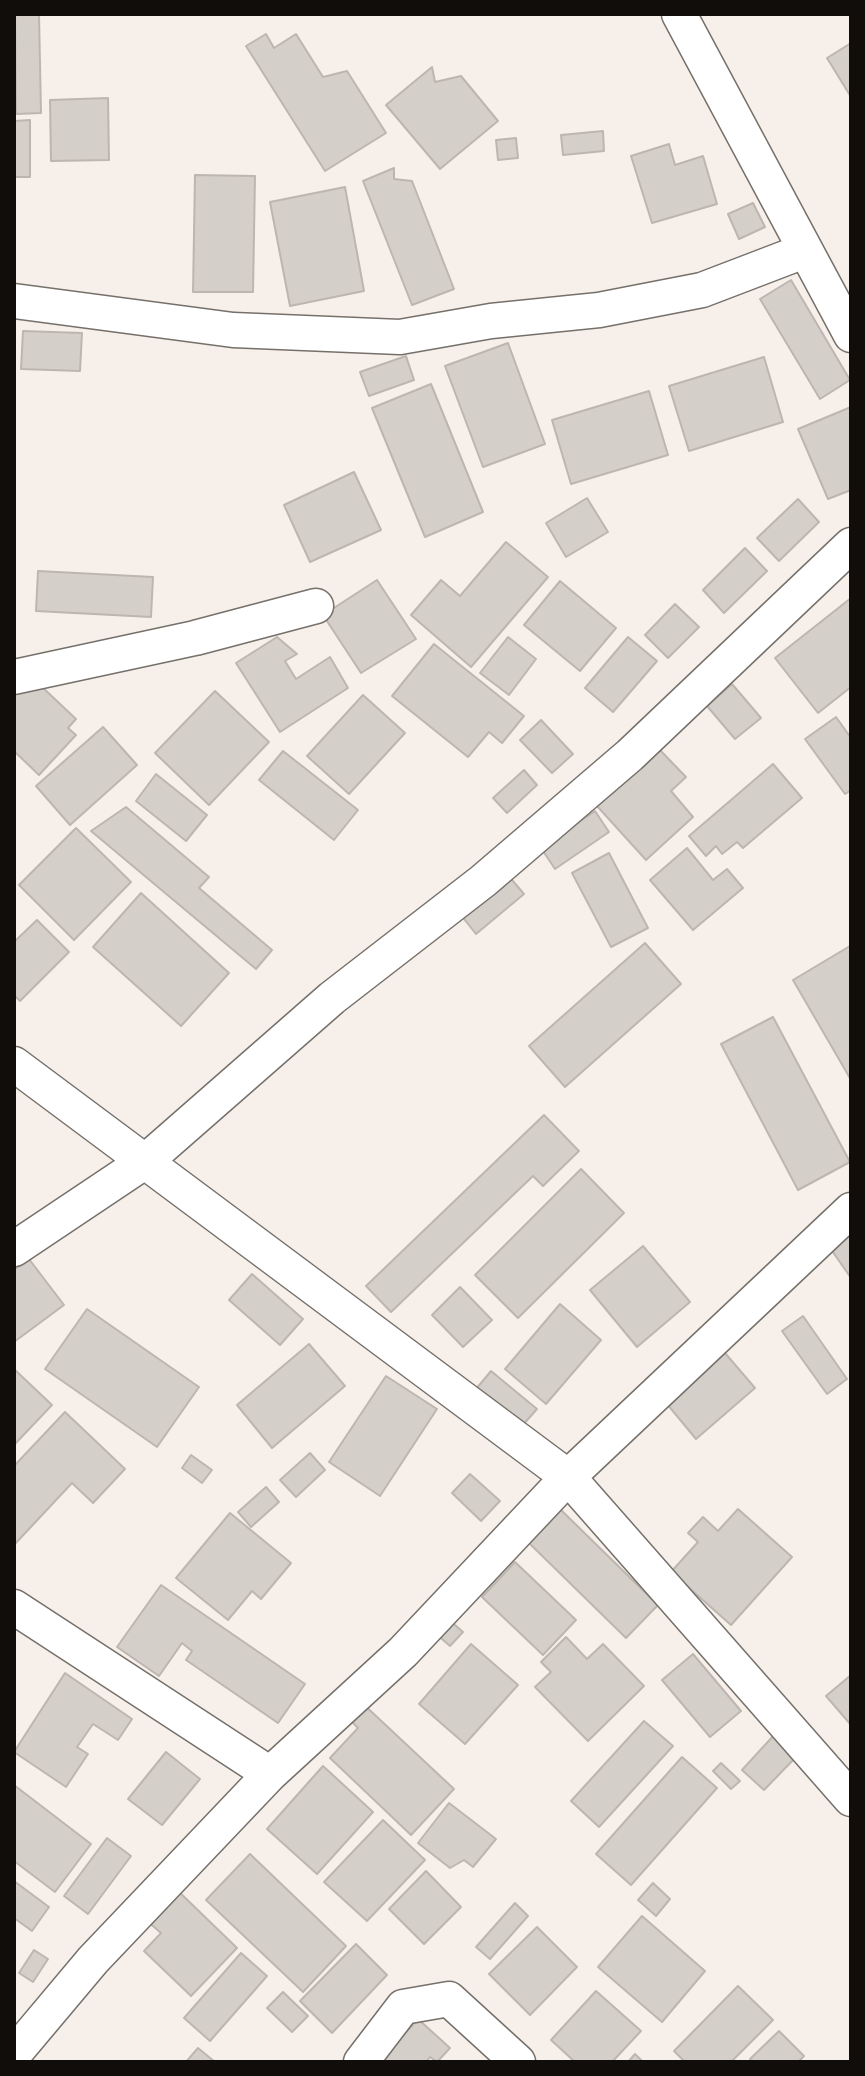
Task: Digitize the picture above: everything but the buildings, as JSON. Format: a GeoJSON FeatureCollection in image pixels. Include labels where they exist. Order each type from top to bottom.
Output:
{"type":"FeatureCollection","features":[{"type":"Feature","properties":{"kind":"street"},"geometry":{"type":"LineString","coordinates":[[679,14],[851,335]]}},
{"type":"Feature","properties":{"kind":"street"},"geometry":{"type":"LineString","coordinates":[[14,301],[233,330],[400,337],[491,321],[599,310],[702,290],[804,251]]}},
{"type":"Feature","properties":{"kind":"street"},"geometry":{"type":"LineString","coordinates":[[14,1249],[147,1160],[332,998],[483,881],[619,765],[851,545]]}},
{"type":"Feature","properties":{"kind":"street"},"geometry":{"type":"LineString","coordinates":[[14,677],[195,638],[316,606]]}},
{"type":"Feature","properties":{"kind":"street"},"geometry":{"type":"LineString","coordinates":[[14,1064],[147,1160],[390,1347],[568,1477],[851,1799]]}},
{"type":"Feature","properties":{"kind":"street"},"geometry":{"type":"LineString","coordinates":[[14,2054],[104,1948],[270,1774],[403,1652],[568,1477],[851,1210]]}},
{"type":"Feature","properties":{"kind":"street"},"geometry":{"type":"LineString","coordinates":[[14,1607],[270,1774]]}},
{"type":"Feature","properties":{"kind":"street"},"geometry":{"type":"LineString","coordinates":[[361,2062],[403,2007],[449,1999],[518,2062]]}}]}
